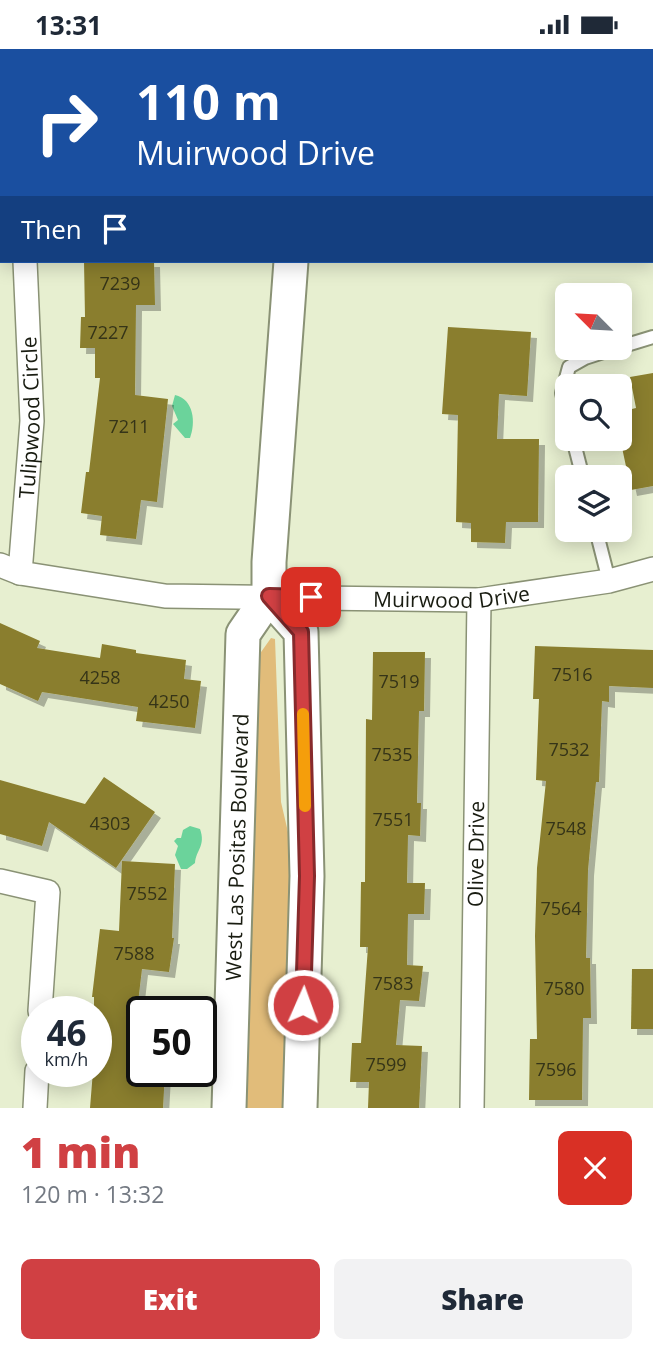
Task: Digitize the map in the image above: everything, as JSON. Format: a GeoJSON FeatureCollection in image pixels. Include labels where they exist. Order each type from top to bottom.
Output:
{"type":"FeatureCollection","features":[{"type":"Feature","properties":{"kind":"main road"},"geometry":{"type":"LineString","coordinates":[[291,263],[269,562],[269,596],[301,632],[307,876],[300,1108]]}},
{"type":"Feature","properties":{"kind":"main road","name":"West Las Positas Boulevard"},"geometry":{"type":"LineString","coordinates":[[229,1108],[243,634],[269,596]]}},
{"type":"Feature","properties":{"kind":"street","name":"Tulipwood Circle"},"geometry":{"type":"LineString","coordinates":[[10,569],[32,421],[25,263]]}},
{"type":"Feature","properties":{"kind":"street","name":"Muirwood Drive"},"geometry":{"type":"LineString","coordinates":[[10,569],[165,596],[479,600],[609,581],[653,569]]}},
{"type":"Feature","properties":{"kind":"street","name":"Olive Drive"},"geometry":{"type":"LineString","coordinates":[[472,1108],[479,600]]}},
{"type":"Feature","properties":{"kind":"street"},"geometry":{"type":"LineString","coordinates":[[0,881],[48,892],[41,996]]}},
{"type":"Feature","properties":{"kind":"street"},"geometry":{"type":"LineString","coordinates":[[35,1108],[36,1087]]}},
{"type":"Feature","properties":{"kind":"lane"},"geometry":{"type":"LineString","coordinates":[[632,344],[653,337]]}},
{"type":"Feature","properties":{"kind":"lane"},"geometry":{"type":"LineString","coordinates":[[567,374],[569,367],[580,361]]}},
{"type":"Feature","properties":{"kind":"lane"},"geometry":{"type":"LineString","coordinates":[[599,542],[609,581]]}},
{"type":"Feature","properties":{"kind":"shaded area"},"geometry":{"type":"Polygon","coordinates":[[[175,395],[190,406],[193,426],[190,438],[185,438],[173,424],[178,420],[172,406],[175,395]]]}},
{"type":"Feature","properties":{"kind":"shaded area"},"geometry":{"type":"Polygon","coordinates":[[[271,638],[275,639],[281,802],[297,871],[292,1108],[240,1108],[254,662],[271,638]]]}},
{"type":"Feature","properties":{"kind":"shaded area"},"geometry":{"type":"Polygon","coordinates":[[[190,826],[200,829],[201,844],[195,863],[187,869],[181,869],[175,855],[178,846],[174,841],[181,838],[183,830],[190,826]]]}},
{"type":"Feature","properties":{"kind":"building"},"geometry":{"type":"Polygon","coordinates":[[[84,263],[154,263],[155,305],[136,305],[135,395],[168,399],[157,502],[141,500],[136,539],[100,535],[102,516],[81,513],[86,472],[89,472],[100,378],[95,378],[95,348],[80,348],[81,317],[85,317],[84,263]]]}},
{"type":"Feature","properties":{"kind":"building"},"geometry":{"type":"Polygon","coordinates":[[[448,327],[531,332],[527,396],[499,394],[497,439],[539,439],[538,522],[506,522],[505,543],[471,542],[471,523],[456,522],[458,415],[442,414],[448,327]]]}},
{"type":"Feature","properties":{"kind":"building"},"geometry":{"type":"Polygon","coordinates":[[[653,373],[653,486],[632,490],[632,465],[626,465],[623,451],[632,451],[632,409],[636,408],[632,377],[653,373]]]}},
{"type":"Feature","properties":{"kind":"building"},"geometry":{"type":"Polygon","coordinates":[[[0,623],[40,641],[37,648],[100,658],[102,644],[136,650],[136,653],[186,660],[184,679],[201,681],[195,728],[136,721],[138,707],[42,692],[38,701],[0,684],[0,623]]]}},
{"type":"Feature","properties":{"kind":"building"},"geometry":{"type":"Polygon","coordinates":[[[535,646],[653,650],[653,688],[609,686],[609,702],[602,701],[599,782],[596,782],[588,870],[586,958],[590,958],[591,1018],[583,1018],[582,1100],[529,1100],[530,1039],[537,1039],[537,868],[546,781],[536,780],[539,699],[533,699],[535,646]]]}},
{"type":"Feature","properties":{"kind":"building"},"geometry":{"type":"Polygon","coordinates":[[[373,652],[425,652],[424,711],[419,711],[417,803],[421,803],[420,836],[408,835],[407,883],[425,883],[424,914],[408,914],[407,965],[423,966],[419,1001],[400,1000],[396,1045],[422,1046],[419,1108],[368,1108],[369,1082],[350,1082],[352,1043],[361,1043],[368,947],[360,947],[361,882],[365,882],[366,719],[372,720],[373,652]]]}},
{"type":"Feature","properties":{"kind":"building"},"geometry":{"type":"Polygon","coordinates":[[[104,777],[155,812],[116,868],[49,822],[42,846],[0,834],[0,780],[85,804],[104,777]]]}},
{"type":"Feature","properties":{"kind":"building"},"geometry":{"type":"Polygon","coordinates":[[[122,861],[175,864],[174,938],[169,972],[142,969],[139,996],[126,996],[126,1087],[164,1087],[163,1108],[90,1108],[92,1087],[112,1087],[112,996],[92,996],[100,929],[119,931],[122,861]]]}},
{"type":"Feature","properties":{"kind":"building"},"geometry":{"type":"Polygon","coordinates":[[[632,969],[653,969],[653,1029],[631,1029],[632,969]]]}},
{"type":"Feature","properties":{"kind":"slow traffic"},"geometry":{"type":"LineString","coordinates":[[303,714],[305,806]]}},
{"type":"Feature","properties":{"kind":"route"},"geometry":{"type":"LineString","coordinates":[[303,1005],[307,876],[301,632],[269,596],[311,597]]}}]}
